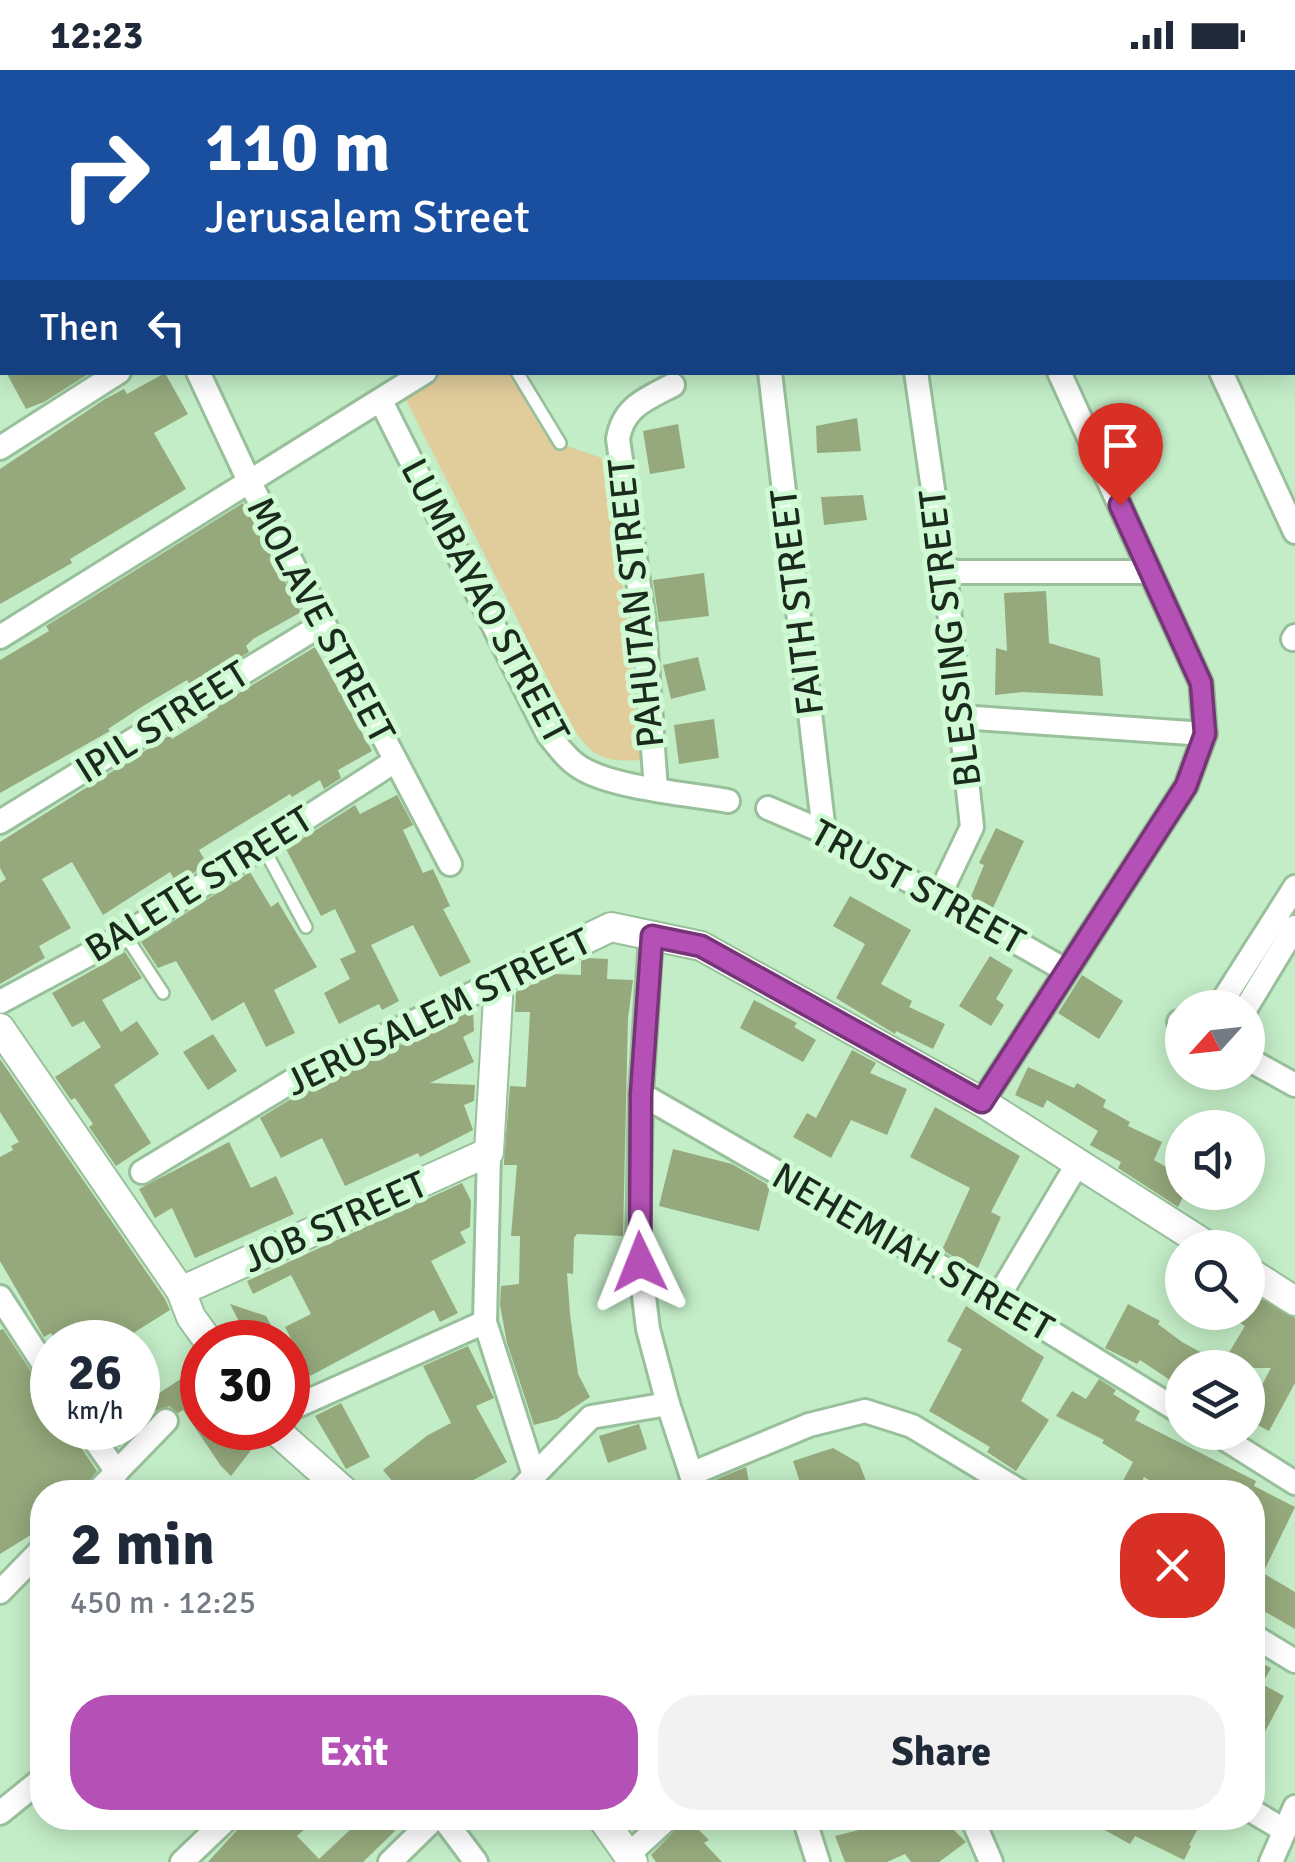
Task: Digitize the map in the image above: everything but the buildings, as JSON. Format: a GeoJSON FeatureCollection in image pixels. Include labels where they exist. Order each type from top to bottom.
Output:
{"type":"FeatureCollection","features":[{"type":"Feature","properties":{"kind":"street"},"geometry":{"type":"LineString","coordinates":[[0,448],[114,375]]}},
{"type":"Feature","properties":{"kind":"street","name":"MOLAVE STREET"},"geometry":{"type":"LineString","coordinates":[[199,375],[250,483],[450,864]]}},
{"type":"Feature","properties":{"kind":"street"},"geometry":{"type":"LineString","coordinates":[[0,637],[420,375]]}},
{"type":"Feature","properties":{"kind":"street","name":"FAITH STREET"},"geometry":{"type":"LineString","coordinates":[[770,375],[824,832]]}},
{"type":"Feature","properties":{"kind":"street","name":"BLESSING STREET"},"geometry":{"type":"LineString","coordinates":[[916,375],[944,572],[972,827],[938,898]]}},
{"type":"Feature","properties":{"kind":"street"},"geometry":{"type":"LineString","coordinates":[[982,1102],[1186,786],[1205,734],[1201,683],[1060,375]]}},
{"type":"Feature","properties":{"kind":"street"},"geometry":{"type":"LineString","coordinates":[[1222,375],[1295,532]]}},
{"type":"Feature","properties":{"kind":"street","name":"PAHUTAN STREET"},"geometry":{"type":"LineString","coordinates":[[656,790],[644,622],[618,439],[620,423],[633,406],[672,385]]}},
{"type":"Feature","properties":{"kind":"street","name":"LUMBAYAO STREET"},"geometry":{"type":"LineString","coordinates":[[381,401],[548,734],[564,755],[582,770],[656,790],[728,801]]}},
{"type":"Feature","properties":{"kind":"street"},"geometry":{"type":"LineString","coordinates":[[944,572],[1150,572]]}},
{"type":"Feature","properties":{"kind":"street","name":"IPIL STREET"},"geometry":{"type":"LineString","coordinates":[[0,822],[324,623]]}},
{"type":"Feature","properties":{"kind":"street"},"geometry":{"type":"LineString","coordinates":[[960,717],[1205,734]]}},
{"type":"Feature","properties":{"kind":"street","name":"BALETE STREET"},"geometry":{"type":"LineString","coordinates":[[0,1002],[125,935],[395,761]]}},
{"type":"Feature","properties":{"kind":"street","name":"TRUST STREET"},"geometry":{"type":"LineString","coordinates":[[768,808],[824,832],[1066,970]]}},
{"type":"Feature","properties":{"kind":"street"},"geometry":{"type":"LineString","coordinates":[[1229,990],[1295,887]]}},
{"type":"Feature","properties":{"kind":"street","name":"JERUSALEM STREET"},"geometry":{"type":"LineString","coordinates":[[142,1172],[297,1078],[610,927],[701,946],[982,1102],[1183,1230]]}},
{"type":"Feature","properties":{"kind":"street"},"geometry":{"type":"LineString","coordinates":[[1257,990],[1295,928]]}},
{"type":"Feature","properties":{"kind":"street"},"geometry":{"type":"LineString","coordinates":[[652,936],[641,1094],[638,1247],[648,1329],[693,1480]]}},
{"type":"Feature","properties":{"kind":"street"},"geometry":{"type":"LineString","coordinates":[[499,980],[485,1322],[525,1480]]}},
{"type":"Feature","properties":{"kind":"street"},"geometry":{"type":"LineString","coordinates":[[0,1028],[181,1291],[193,1320]]}},
{"type":"Feature","properties":{"kind":"street"},"geometry":{"type":"LineString","coordinates":[[1265,1068],[1295,1085]]}},
{"type":"Feature","properties":{"kind":"street","name":"NEHEMIAH STREET"},"geometry":{"type":"LineString","coordinates":[[641,1094],[997,1299],[1165,1403]]}},
{"type":"Feature","properties":{"kind":"street","name":"JOB STREET"},"geometry":{"type":"LineString","coordinates":[[181,1291],[489,1152]]}},
{"type":"Feature","properties":{"kind":"street"},"geometry":{"type":"LineString","coordinates":[[997,1299],[1078,1163]]}},
{"type":"Feature","properties":{"kind":"street"},"geometry":{"type":"LineString","coordinates":[[1265,1282],[1295,1301]]}},
{"type":"Feature","properties":{"kind":"street"},"geometry":{"type":"LineString","coordinates":[[0,1297],[30,1343]]}},
{"type":"Feature","properties":{"kind":"street"},"geometry":{"type":"LineString","coordinates":[[310,1400],[485,1322]]}},
{"type":"Feature","properties":{"kind":"street"},"geometry":{"type":"LineString","coordinates":[[530,1480],[591,1417],[668,1404]]}},
{"type":"Feature","properties":{"kind":"street"},"geometry":{"type":"LineString","coordinates":[[700,1480],[809,1425],[865,1411],[912,1426],[1001,1480]]}},
{"type":"Feature","properties":{"kind":"street"},"geometry":{"type":"LineString","coordinates":[[117,1480],[166,1422]]}},
{"type":"Feature","properties":{"kind":"street"},"geometry":{"type":"LineString","coordinates":[[97,1450],[112,1480]]}},
{"type":"Feature","properties":{"kind":"street"},"geometry":{"type":"LineString","coordinates":[[298,1450],[332,1480]]}},
{"type":"Feature","properties":{"kind":"street"},"geometry":{"type":"LineString","coordinates":[[1243,1450],[1295,1482]]}},
{"type":"Feature","properties":{"kind":"street"},"geometry":{"type":"LineString","coordinates":[[3,1581],[30,1559]]}},
{"type":"Feature","properties":{"kind":"street"},"geometry":{"type":"LineString","coordinates":[[1265,1643],[1295,1661]]}},
{"type":"Feature","properties":{"kind":"street"},"geometry":{"type":"LineString","coordinates":[[0,1813],[30,1789]]}},
{"type":"Feature","properties":{"kind":"street"},"geometry":{"type":"LineString","coordinates":[[1270,1862],[1295,1806]]}},
{"type":"Feature","properties":{"kind":"street"},"geometry":{"type":"LineString","coordinates":[[1265,1818],[1284,1830]]}},
{"type":"Feature","properties":{"kind":"street"},"geometry":{"type":"LineString","coordinates":[[182,1862],[215,1830]]}},
{"type":"Feature","properties":{"kind":"street"},"geometry":{"type":"LineString","coordinates":[[390,1862],[423,1830]]}},
{"type":"Feature","properties":{"kind":"street"},"geometry":{"type":"LineString","coordinates":[[452,1830],[476,1862]]}},
{"type":"Feature","properties":{"kind":"street"},"geometry":{"type":"LineString","coordinates":[[611,1830],[631,1858],[657,1830]]}},
{"type":"Feature","properties":{"kind":"street"},"geometry":{"type":"LineString","coordinates":[[808,1830],[818,1862]]}},
{"type":"Feature","properties":{"kind":"street"},"geometry":{"type":"LineString","coordinates":[[977,1830],[991,1862]]}},
{"type":"Feature","properties":{"kind":"lane"},"geometry":{"type":"LineString","coordinates":[[519,375],[560,444]]}},
{"type":"Feature","properties":{"kind":"lane"},"geometry":{"type":"LineString","coordinates":[[262,845],[306,927]]}},
{"type":"Feature","properties":{"kind":"lane"},"geometry":{"type":"LineString","coordinates":[[125,935],[163,993]]}},
{"type":"Feature","properties":{"kind":"shaded area"},"geometry":{"type":"Polygon","coordinates":[[[433,375],[523,375],[564,445],[602,458],[650,759],[605,758],[580,739],[403,394],[433,375]]]}},
{"type":"Feature","properties":{"kind":"route"},"geometry":{"type":"LineString","coordinates":[[640,1262],[641,1094],[652,936],[701,946],[982,1102],[1186,786],[1205,734],[1201,683],[1120,505]]}}]}
